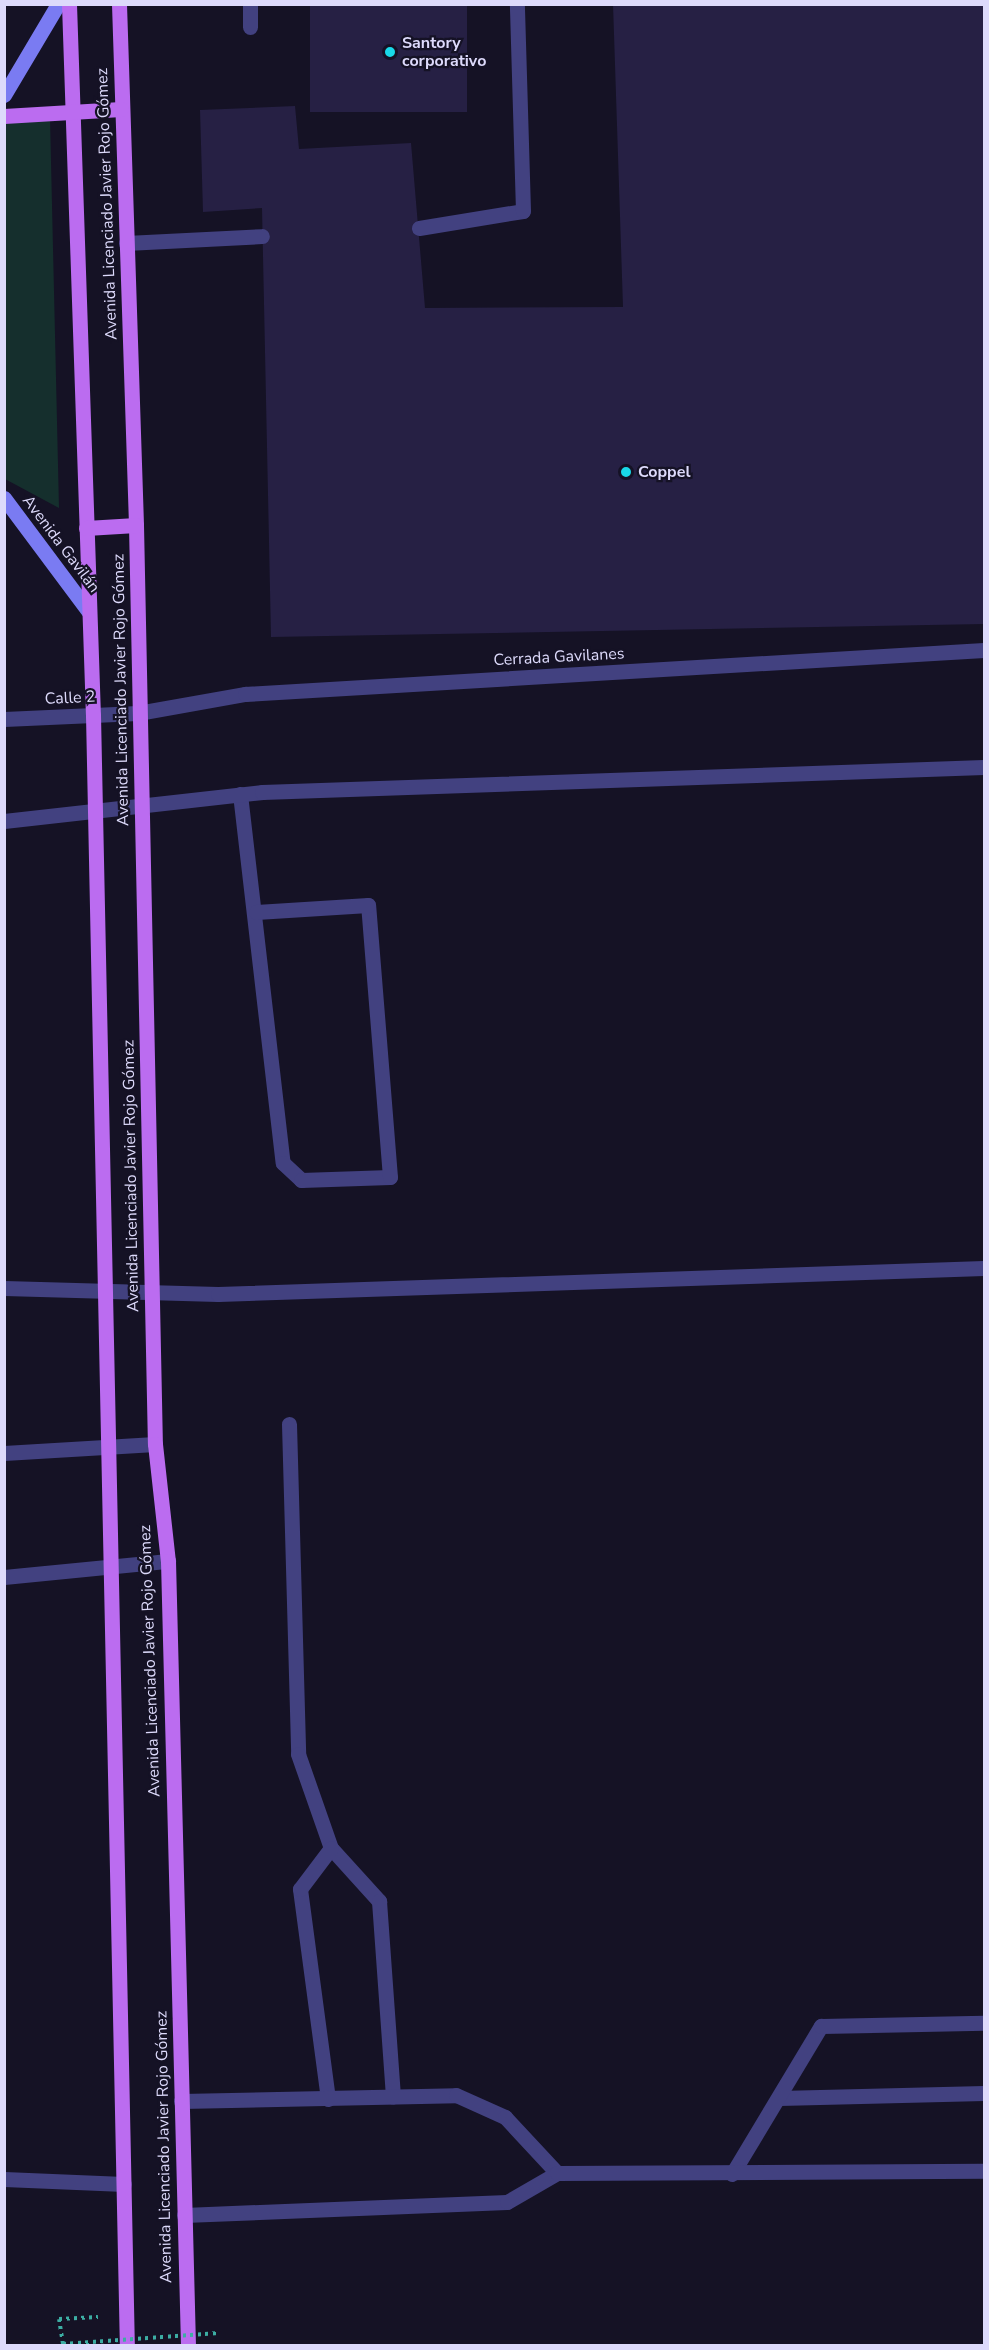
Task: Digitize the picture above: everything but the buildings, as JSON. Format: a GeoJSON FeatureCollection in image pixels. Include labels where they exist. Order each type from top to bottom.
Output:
{"type":"FeatureCollection","features":[{"type":"Feature","properties":{"kind":"main road"},"geometry":{"type":"LineString","coordinates":[[4,95],[58,4]]}},
{"type":"Feature","properties":{"kind":"main road","name":"Avenida Licenciado Javier Rojo Gómez"},"geometry":{"type":"LineString","coordinates":[[69,4],[93,715],[127,2346]]}},
{"type":"Feature","properties":{"kind":"main road","name":"Avenida Licenciado Javier Rojo Gómez"},"geometry":{"type":"LineString","coordinates":[[118,4],[136,525],[138,713],[155,1444],[168,1561],[188,2346]]}},
{"type":"Feature","properties":{"kind":"main road"},"geometry":{"type":"LineString","coordinates":[[4,116],[72,114],[121,109]]}},
{"type":"Feature","properties":{"kind":"main road","name":"Avenida Gavilán"},"geometry":{"type":"LineString","coordinates":[[4,498],[89,612]]}},
{"type":"Feature","properties":{"kind":"main road"},"geometry":{"type":"LineString","coordinates":[[87,528],[136,525]]}},
{"type":"Feature","properties":{"kind":"street"},"geometry":{"type":"LineString","coordinates":[[250,4],[250,27]]}},
{"type":"Feature","properties":{"kind":"street"},"geometry":{"type":"LineString","coordinates":[[419,228],[523,211],[517,4]]}},
{"type":"Feature","properties":{"kind":"street"},"geometry":{"type":"LineString","coordinates":[[126,243],[262,237]]}},
{"type":"Feature","properties":{"kind":"street","name":"Cerrada Gavilanes"},"geometry":{"type":"LineString","coordinates":[[138,713],[244,694],[984,650]]}},
{"type":"Feature","properties":{"kind":"street","name":"Calle 2"},"geometry":{"type":"LineString","coordinates":[[4,719],[138,713]]}},
{"type":"Feature","properties":{"kind":"street"},"geometry":{"type":"LineString","coordinates":[[4,821],[240,794],[984,767]]}},
{"type":"Feature","properties":{"kind":"street"},"geometry":{"type":"LineString","coordinates":[[240,794],[256,912],[283,1163],[301,1180],[390,1177],[368,905],[256,912]]}},
{"type":"Feature","properties":{"kind":"street"},"geometry":{"type":"LineString","coordinates":[[4,1288],[151,1292],[984,1268]]}},
{"type":"Feature","properties":{"kind":"street"},"geometry":{"type":"LineString","coordinates":[[289,1424],[298,1754],[332,1848],[379,1901],[393,2097]]}},
{"type":"Feature","properties":{"kind":"street"},"geometry":{"type":"LineString","coordinates":[[4,1453],[107,1445],[155,1444]]}},
{"type":"Feature","properties":{"kind":"street"},"geometry":{"type":"LineString","coordinates":[[4,1577],[168,1561]]}},
{"type":"Feature","properties":{"kind":"street"},"geometry":{"type":"LineString","coordinates":[[328,2099],[300,1889],[332,1848]]}},
{"type":"Feature","properties":{"kind":"street"},"geometry":{"type":"LineString","coordinates":[[732,2174],[821,2026],[984,2023]]}},
{"type":"Feature","properties":{"kind":"street"},"geometry":{"type":"LineString","coordinates":[[779,2098],[984,2093]]}},
{"type":"Feature","properties":{"kind":"street"},"geometry":{"type":"LineString","coordinates":[[181,2101],[456,2095],[505,2117],[557,2173]]}},
{"type":"Feature","properties":{"kind":"street"},"geometry":{"type":"LineString","coordinates":[[184,2215],[507,2202],[557,2173],[732,2174],[984,2171]]}},
{"type":"Feature","properties":{"kind":"street"},"geometry":{"type":"LineString","coordinates":[[4,2179],[124,2184]]}},
{"type":"Feature","properties":{"kind":"path"},"geometry":{"type":"LineString","coordinates":[[127,2317],[59,2319],[63,2344],[219,2333]]}},
{"type":"Feature","properties":{"kind":"green space"},"geometry":{"type":"Polygon","coordinates":[[[50,118],[59,508],[5,479],[4,120],[50,118]]]}},
{"type":"Feature","properties":{"kind":"place","name":"Santory corporativo"},"geometry":{"type":"Point","coordinates":[390,52]}},
{"type":"Feature","properties":{"kind":"place","name":"Coppel"},"geometry":{"type":"Point","coordinates":[626,472]}}]}
